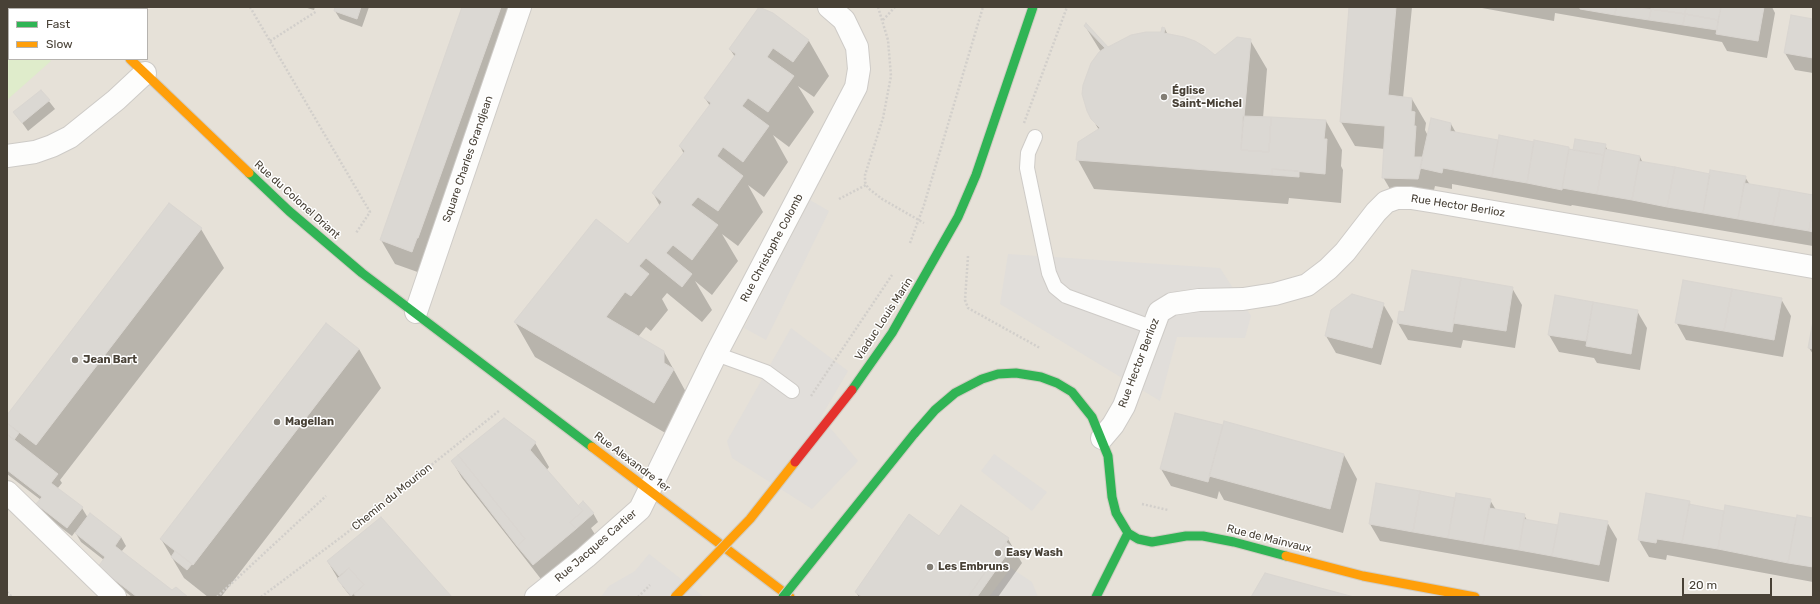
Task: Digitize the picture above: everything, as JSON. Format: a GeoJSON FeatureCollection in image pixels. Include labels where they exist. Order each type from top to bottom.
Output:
{"type":"FeatureCollection","features":[{"type":"Feature","properties":{"kind":"main road","name":"Viaduc Louis Marin"},"geometry":{"type":"LineString","coordinates":[[675,597],[750,519],[840,406],[892,333],[958,217],[970,189],[1033,7]]}},
{"type":"Feature","properties":{"kind":"main road","name":"Rue du Colonel Driant"},"geometry":{"type":"LineString","coordinates":[[138,66],[289,212],[340,254],[458,346]]}},
{"type":"Feature","properties":{"kind":"main road","name":"Rue Alexandre 1er"},"geometry":{"type":"LineString","coordinates":[[458,346],[790,597]]}},
{"type":"Feature","properties":{"kind":"main road"},"geometry":{"type":"LineString","coordinates":[[783,597],[935,410],[955,393],[982,379],[998,374],[1016,372],[1041,376],[1056,382],[1072,392],[1092,417],[1102,438],[1108,456],[1112,497],[1116,513],[1128,533],[1096,597]]}},
{"type":"Feature","properties":{"kind":"main road","name":"Rue de Mainvaux"},"geometry":{"type":"LineString","coordinates":[[1128,533],[1152,542],[1186,536],[1210,537],[1363,576],[1475,597]]}},
{"type":"Feature","properties":{"kind":"street","name":"Square Charles Grandjean"},"geometry":{"type":"LineString","coordinates":[[416,312],[520,7]]}},
{"type":"Feature","properties":{"kind":"street","name":"Rue Christophe Colomb"},"geometry":{"type":"LineString","coordinates":[[649,490],[716,354],[856,87],[859,69],[857,46],[844,20],[829,7]]}},
{"type":"Feature","properties":{"kind":"street"},"geometry":{"type":"LineString","coordinates":[[7,156],[35,152],[52,146],[70,136],[116,100],[138,66]]}},
{"type":"Feature","properties":{"kind":"street","name":"Rue Hector Berlioz"},"geometry":{"type":"LineString","coordinates":[[1102,438],[1124,406],[1160,312],[1172,304],[1199,300],[1243,299],[1275,294],[1307,285],[1328,269],[1345,252],[1376,212],[1386,202],[1397,198],[1410,198],[1813,267]]}},
{"type":"Feature","properties":{"kind":"street","name":"Rue Jacques Cartier"},"geometry":{"type":"LineString","coordinates":[[536,597],[640,509],[649,490]]}},
{"type":"Feature","properties":{"kind":"street"},"geometry":{"type":"LineString","coordinates":[[7,492],[115,597]]}},
{"type":"Feature","properties":{"kind":"lane"},"geometry":{"type":"LineString","coordinates":[[1035,137],[1028,153],[1027,168],[1049,273],[1055,288],[1066,296],[1154,328]]}},
{"type":"Feature","properties":{"kind":"lane"},"geometry":{"type":"LineString","coordinates":[[716,354],[766,372],[792,391]]}},
{"type":"Feature","properties":{"kind":"path"},"geometry":{"type":"LineString","coordinates":[[250,7],[370,212],[340,254]]}},
{"type":"Feature","properties":{"kind":"path"},"geometry":{"type":"LineString","coordinates":[[883,20],[895,7]]}},
{"type":"Feature","properties":{"kind":"path"},"geometry":{"type":"LineString","coordinates":[[910,245],[924,205],[983,7]]}},
{"type":"Feature","properties":{"kind":"path"},"geometry":{"type":"LineString","coordinates":[[270,41],[317,11]]}},
{"type":"Feature","properties":{"kind":"path"},"geometry":{"type":"LineString","coordinates":[[839,199],[866,185]]}},
{"type":"Feature","properties":{"kind":"path"},"geometry":{"type":"LineString","coordinates":[[809,399],[894,271]]}},
{"type":"Feature","properties":{"kind":"path","name":"Chemin du Mourion"},"geometry":{"type":"LineString","coordinates":[[261,597],[344,535],[520,393]]}},
{"type":"Feature","properties":{"kind":"path"},"geometry":{"type":"LineString","coordinates":[[217,597],[326,496]]}},
{"type":"Feature","properties":{"kind":"path"},"geometry":{"type":"LineString","coordinates":[[1112,497],[1169,511]]}},
{"type":"Feature","properties":{"kind":"path"},"geometry":{"type":"LineString","coordinates":[[7,592],[12,597]]}},
{"type":"Feature","properties":{"kind":"shaded area"},"geometry":{"type":"Polygon","coordinates":[[[7,7],[1813,7],[1813,597],[7,597],[7,7]]]}},
{"type":"Feature","properties":{"kind":"shaded area"},"geometry":{"type":"Polygon","coordinates":[[[810,200],[829,211],[766,340],[744,328],[810,200]]]}},
{"type":"Feature","properties":{"kind":"shaded area"},"geometry":{"type":"Polygon","coordinates":[[[1008,254],[1220,268],[1251,316],[1245,338],[1177,337],[1160,401],[1000,304],[1008,254]]]}},
{"type":"Feature","properties":{"kind":"shaded area"},"geometry":{"type":"Polygon","coordinates":[[[791,328],[848,371],[821,417],[858,461],[812,509],[732,458],[727,441],[791,328]]]}},
{"type":"Feature","properties":{"kind":"shaded area"},"geometry":{"type":"Polygon","coordinates":[[[994,454],[1047,492],[1032,511],[981,471],[994,454]]]}},
{"type":"Feature","properties":{"kind":"shaded area"},"geometry":{"type":"Polygon","coordinates":[[[649,554],[704,597],[601,597],[609,586],[635,571],[649,554]]]}},
{"type":"Feature","properties":{"kind":"shaded area"},"geometry":{"type":"Polygon","coordinates":[[[1011,568],[1032,582],[1038,597],[989,597],[1011,568]]]}},
{"type":"Feature","properties":{"kind":"green space"},"geometry":{"type":"Polygon","coordinates":[[[7,11],[8,60],[51,61],[7,100],[7,11]]]}},
{"type":"Feature","properties":{"kind":"building"},"geometry":{"type":"Polygon","coordinates":[[[335,7],[361,7],[357,19],[334,11],[335,7]]]}},
{"type":"Feature","properties":{"kind":"building"},"geometry":{"type":"Polygon","coordinates":[[[462,7],[501,7],[412,252],[380,240],[462,7]]]}},
{"type":"Feature","properties":{"kind":"building"},"geometry":{"type":"Polygon","coordinates":[[[759,7],[773,13],[809,40],[793,62],[773,48],[767,57],[794,76],[768,112],[748,98],[742,106],[769,126],[743,162],[723,147],[717,156],[743,176],[718,211],[698,197],[691,205],[718,225],[692,260],[673,245],[666,253],[692,274],[682,287],[646,258],[639,266],[649,274],[631,296],[625,292],[606,317],[664,351],[664,363],[674,369],[654,403],[514,322],[596,219],[628,244],[662,202],[652,193],[685,151],[679,146],[711,103],[704,98],[736,54],[729,49],[759,7]]]}},
{"type":"Feature","properties":{"kind":"building"},"geometry":{"type":"Polygon","coordinates":[[[1349,7],[1396,7],[1388,95],[1412,98],[1411,111],[1415,112],[1414,126],[1416,126],[1414,157],[1423,157],[1418,179],[1382,178],[1385,126],[1340,122],[1349,7]]]}},
{"type":"Feature","properties":{"kind":"building"},"geometry":{"type":"Polygon","coordinates":[[[1580,7],[1616,7],[1615,15],[1580,9],[1580,7]]]}},
{"type":"Feature","properties":{"kind":"building"},"geometry":{"type":"Polygon","coordinates":[[[1616,7],[1651,9],[1649,20],[1615,15],[1616,7]]]}},
{"type":"Feature","properties":{"kind":"building"},"geometry":{"type":"Polygon","coordinates":[[[1651,7],[1686,7],[1685,14],[1651,9],[1651,7]]]}},
{"type":"Feature","properties":{"kind":"building"},"geometry":{"type":"Polygon","coordinates":[[[1686,7],[1721,7],[1718,20],[1685,14],[1686,7]]]}},
{"type":"Feature","properties":{"kind":"building"},"geometry":{"type":"Polygon","coordinates":[[[1721,7],[1764,7],[1758,41],[1716,34],[1721,7]]]}},
{"type":"Feature","properties":{"kind":"building"},"geometry":{"type":"Polygon","coordinates":[[[1651,9],[1685,14],[1683,25],[1649,20],[1651,9]]]}},
{"type":"Feature","properties":{"kind":"building"},"geometry":{"type":"Polygon","coordinates":[[[1685,14],[1718,20],[1717,30],[1683,25],[1685,14]]]}},
{"type":"Feature","properties":{"kind":"building"},"geometry":{"type":"Polygon","coordinates":[[[1791,15],[1813,19],[1813,58],[1784,53],[1791,15]]]}},
{"type":"Feature","properties":{"kind":"building","name":"Église Saint-Michel"},"geometry":{"type":"Polygon","coordinates":[[[1086,23],[1108,47],[1131,35],[1146,32],[1161,32],[1162,27],[1165,28],[1164,33],[1195,41],[1215,55],[1237,37],[1251,39],[1241,150],[1269,152],[1271,117],[1326,120],[1324,139],[1327,139],[1325,174],[1272,169],[1272,175],[1076,160],[1078,142],[1100,128],[1091,119],[1082,94],[1083,85],[1091,63],[1099,52],[1105,48],[1084,26],[1086,23]]]}},
{"type":"Feature","properties":{"kind":"building"},"geometry":{"type":"Polygon","coordinates":[[[41,90],[50,100],[22,123],[13,112],[41,90]]]}},
{"type":"Feature","properties":{"kind":"building"},"geometry":{"type":"Polygon","coordinates":[[[1243,116],[1271,117],[1269,152],[1241,150],[1243,116]]]}},
{"type":"Feature","properties":{"kind":"building"},"geometry":{"type":"Polygon","coordinates":[[[1431,118],[1451,123],[1450,131],[1498,140],[1492,177],[1443,168],[1442,173],[1420,168],[1431,118]]]}},
{"type":"Feature","properties":{"kind":"building"},"geometry":{"type":"Polygon","coordinates":[[[1499,135],[1534,142],[1527,183],[1492,177],[1499,135]]]}},
{"type":"Feature","properties":{"kind":"building"},"geometry":{"type":"Polygon","coordinates":[[[1575,139],[1606,144],[1604,155],[1573,150],[1575,139]]]}},
{"type":"Feature","properties":{"kind":"building"},"geometry":{"type":"Polygon","coordinates":[[[1534,140],[1569,147],[1562,190],[1527,183],[1534,140]]]}},
{"type":"Feature","properties":{"kind":"building"},"geometry":{"type":"Polygon","coordinates":[[[1569,149],[1604,155],[1597,194],[1562,188],[1569,149]]]}},
{"type":"Feature","properties":{"kind":"building"},"geometry":{"type":"Polygon","coordinates":[[[1605,149],[1640,156],[1632,200],[1597,194],[1605,149]]]}},
{"type":"Feature","properties":{"kind":"building"},"geometry":{"type":"Polygon","coordinates":[[[1639,161],[1675,167],[1667,207],[1632,200],[1639,161]]]}},
{"type":"Feature","properties":{"kind":"building"},"geometry":{"type":"Polygon","coordinates":[[[1675,167],[1710,174],[1703,213],[1667,207],[1675,167]]]}},
{"type":"Feature","properties":{"kind":"building"},"geometry":{"type":"Polygon","coordinates":[[[1272,169],[1299,171],[1299,177],[1272,175],[1272,169]]]}},
{"type":"Feature","properties":{"kind":"building"},"geometry":{"type":"Polygon","coordinates":[[[1710,170],[1746,176],[1738,219],[1703,213],[1710,170]]]}},
{"type":"Feature","properties":{"kind":"building"},"geometry":{"type":"Polygon","coordinates":[[[1744,183],[1780,189],[1773,225],[1738,219],[1744,183]]]}},
{"type":"Feature","properties":{"kind":"building"},"geometry":{"type":"Polygon","coordinates":[[[1780,189],[1813,195],[1813,206],[1809,231],[1773,225],[1780,189]]]}},
{"type":"Feature","properties":{"kind":"building","name":"Jean Bart"},"geometry":{"type":"Polygon","coordinates":[[[169,203],[202,228],[36,445],[7,423],[7,415],[169,203]]]}},
{"type":"Feature","properties":{"kind":"building"},"geometry":{"type":"Polygon","coordinates":[[[1813,206],[1813,232],[1809,231],[1813,206]]]}},
{"type":"Feature","properties":{"kind":"building"},"geometry":{"type":"Polygon","coordinates":[[[1412,270],[1461,278],[1452,332],[1397,323],[1399,311],[1404,312],[1412,270]]]}},
{"type":"Feature","properties":{"kind":"building"},"geometry":{"type":"Polygon","coordinates":[[[1461,278],[1513,287],[1506,331],[1453,323],[1461,278]]]}},
{"type":"Feature","properties":{"kind":"building"},"geometry":{"type":"Polygon","coordinates":[[[1683,280],[1732,289],[1724,331],[1675,323],[1683,280]]]}},
{"type":"Feature","properties":{"kind":"building"},"geometry":{"type":"Polygon","coordinates":[[[1732,289],[1782,298],[1774,340],[1724,331],[1732,289]]]}},
{"type":"Feature","properties":{"kind":"building"},"geometry":{"type":"Polygon","coordinates":[[[1352,294],[1384,303],[1372,348],[1325,336],[1331,310],[1352,294]]]}},
{"type":"Feature","properties":{"kind":"building"},"geometry":{"type":"Polygon","coordinates":[[[1555,295],[1593,302],[1586,341],[1548,335],[1555,295]]]}},
{"type":"Feature","properties":{"kind":"building"},"geometry":{"type":"Polygon","coordinates":[[[1593,302],[1638,310],[1631,354],[1586,346],[1593,302]]]}},
{"type":"Feature","properties":{"kind":"building"},"geometry":{"type":"Polygon","coordinates":[[[1813,321],[1813,349],[1808,348],[1813,321]]]}},
{"type":"Feature","properties":{"kind":"building","name":"Magellan"},"geometry":{"type":"Polygon","coordinates":[[[326,323],[359,349],[193,565],[160,539],[326,323]]]}},
{"type":"Feature","properties":{"kind":"building"},"geometry":{"type":"Polygon","coordinates":[[[1175,413],[1223,425],[1208,482],[1160,469],[1175,413]]]}},
{"type":"Feature","properties":{"kind":"building"},"geometry":{"type":"Polygon","coordinates":[[[504,418],[536,442],[530,450],[583,511],[570,522],[576,529],[533,565],[517,546],[525,539],[458,455],[504,418]]]}},
{"type":"Feature","properties":{"kind":"building"},"geometry":{"type":"Polygon","coordinates":[[[1224,421],[1344,454],[1330,509],[1209,476],[1224,421]]]}},
{"type":"Feature","properties":{"kind":"building"},"geometry":{"type":"Polygon","coordinates":[[[7,423],[19,433],[14,440],[7,434],[7,423]]]}},
{"type":"Feature","properties":{"kind":"building"},"geometry":{"type":"Polygon","coordinates":[[[7,434],[58,474],[51,483],[83,507],[67,528],[36,504],[42,497],[7,470],[7,434]]]}},
{"type":"Feature","properties":{"kind":"building"},"geometry":{"type":"Polygon","coordinates":[[[458,455],[525,539],[517,546],[451,461],[458,455]]]}},
{"type":"Feature","properties":{"kind":"building"},"geometry":{"type":"Polygon","coordinates":[[[1376,483],[1420,491],[1413,532],[1369,524],[1376,483]]]}},
{"type":"Feature","properties":{"kind":"building"},"geometry":{"type":"Polygon","coordinates":[[[1420,491],[1455,498],[1448,538],[1413,532],[1420,491]]]}},
{"type":"Feature","properties":{"kind":"building"},"geometry":{"type":"Polygon","coordinates":[[[1456,493],[1491,499],[1483,544],[1448,538],[1456,493]]]}},
{"type":"Feature","properties":{"kind":"building"},"geometry":{"type":"Polygon","coordinates":[[[1646,493],[1690,501],[1682,543],[1657,539],[1656,543],[1638,540],[1646,493]]]}},
{"type":"Feature","properties":{"kind":"building"},"geometry":{"type":"Polygon","coordinates":[[[583,501],[594,513],[576,529],[570,522],[583,511],[578,506],[583,501]]]}},
{"type":"Feature","properties":{"kind":"building"},"geometry":{"type":"Polygon","coordinates":[[[1689,504],[1724,511],[1718,549],[1682,543],[1689,504]]]}},
{"type":"Feature","properties":{"kind":"building","name":"Les Embruns"},"geometry":{"type":"Polygon","coordinates":[[[961,505],[1009,538],[968,597],[862,597],[855,592],[909,514],[939,536],[961,505]]]}},
{"type":"Feature","properties":{"kind":"building"},"geometry":{"type":"Polygon","coordinates":[[[1725,505],[1796,518],[1788,563],[1718,549],[1725,505]]]}},
{"type":"Feature","properties":{"kind":"building"},"geometry":{"type":"Polygon","coordinates":[[[1489,508],[1525,514],[1519,550],[1483,544],[1489,508]]]}},
{"type":"Feature","properties":{"kind":"building"},"geometry":{"type":"Polygon","coordinates":[[[90,513],[121,537],[115,546],[172,590],[176,587],[188,597],[137,597],[98,567],[105,557],[75,533],[90,513]]]}},
{"type":"Feature","properties":{"kind":"building"},"geometry":{"type":"Polygon","coordinates":[[[1560,513],[1608,521],[1599,565],[1552,556],[1560,513]]]}},
{"type":"Feature","properties":{"kind":"building"},"geometry":{"type":"Polygon","coordinates":[[[1797,515],[1813,518],[1813,567],[1788,563],[1797,515]]]}},
{"type":"Feature","properties":{"kind":"building"},"geometry":{"type":"Polygon","coordinates":[[[381,517],[452,597],[356,597],[354,594],[364,585],[349,568],[339,576],[327,561],[381,517]]]}},
{"type":"Feature","properties":{"kind":"building"},"geometry":{"type":"Polygon","coordinates":[[[1524,519],[1558,525],[1552,556],[1519,550],[1524,519]]]}},
{"type":"Feature","properties":{"kind":"building"},"geometry":{"type":"Polygon","coordinates":[[[1006,542],[1012,547],[977,597],[968,597],[1006,542]]]}},
{"type":"Feature","properties":{"kind":"building"},"geometry":{"type":"Polygon","coordinates":[[[175,551],[192,564],[187,570],[171,557],[175,551]]]}},
{"type":"Feature","properties":{"kind":"building"},"geometry":{"type":"Polygon","coordinates":[[[349,568],[364,585],[351,596],[337,579],[349,568]]]}},
{"type":"Feature","properties":{"kind":"building"},"geometry":{"type":"Polygon","coordinates":[[[1265,573],[1354,597],[1251,597],[1265,573]]]}},
{"type":"Feature","properties":{"kind":"traffic: fast"},"geometry":{"type":"LineString","coordinates":[[852,390],[892,333],[958,217],[976,175],[1033,7]]}},
{"type":"Feature","properties":{"kind":"traffic: fast"},"geometry":{"type":"LineString","coordinates":[[249,173],[289,211],[362,273],[592,447]]}},
{"type":"Feature","properties":{"kind":"traffic: fast"},"geometry":{"type":"LineString","coordinates":[[914,434],[935,410],[955,393],[982,379],[998,374],[1016,373],[1041,377],[1057,383],[1072,392],[1092,417],[1108,456],[1112,497],[1116,513],[1128,533],[1138,539],[1152,542],[1186,536],[1203,536],[1234,542],[1286,556]]}},
{"type":"Feature","properties":{"kind":"traffic: fast"},"geometry":{"type":"LineString","coordinates":[[783,597],[914,434]]}},
{"type":"Feature","properties":{"kind":"traffic: fast"},"geometry":{"type":"LineString","coordinates":[[1096,597],[1128,533]]}},
{"type":"Feature","properties":{"kind":"traffic: slow"},"geometry":{"type":"LineString","coordinates":[[131,60],[249,173]]}},
{"type":"Feature","properties":{"kind":"traffic: slow"},"geometry":{"type":"LineString","coordinates":[[592,447],[790,597]]}},
{"type":"Feature","properties":{"kind":"traffic: slow"},"geometry":{"type":"LineString","coordinates":[[675,597],[750,519],[795,462]]}},
{"type":"Feature","properties":{"kind":"traffic: slow"},"geometry":{"type":"LineString","coordinates":[[1286,556],[1363,576],[1475,597]]}},
{"type":"Feature","properties":{"kind":"traffic: jam"},"geometry":{"type":"LineString","coordinates":[[795,462],[852,390]]}},
{"type":"Feature","properties":{"kind":"place","name":"Église Saint-Michel"},"geometry":{"type":"Point","coordinates":[1164,97]}},
{"type":"Feature","properties":{"kind":"place","name":"Jean Bart"},"geometry":{"type":"Point","coordinates":[75,360]}},
{"type":"Feature","properties":{"kind":"place","name":"Magellan"},"geometry":{"type":"Point","coordinates":[277,422]}},
{"type":"Feature","properties":{"kind":"place","name":"Easy Wash"},"geometry":{"type":"Point","coordinates":[998,553]}},
{"type":"Feature","properties":{"kind":"place","name":"Les Embruns"},"geometry":{"type":"Point","coordinates":[930,567]}}]}
